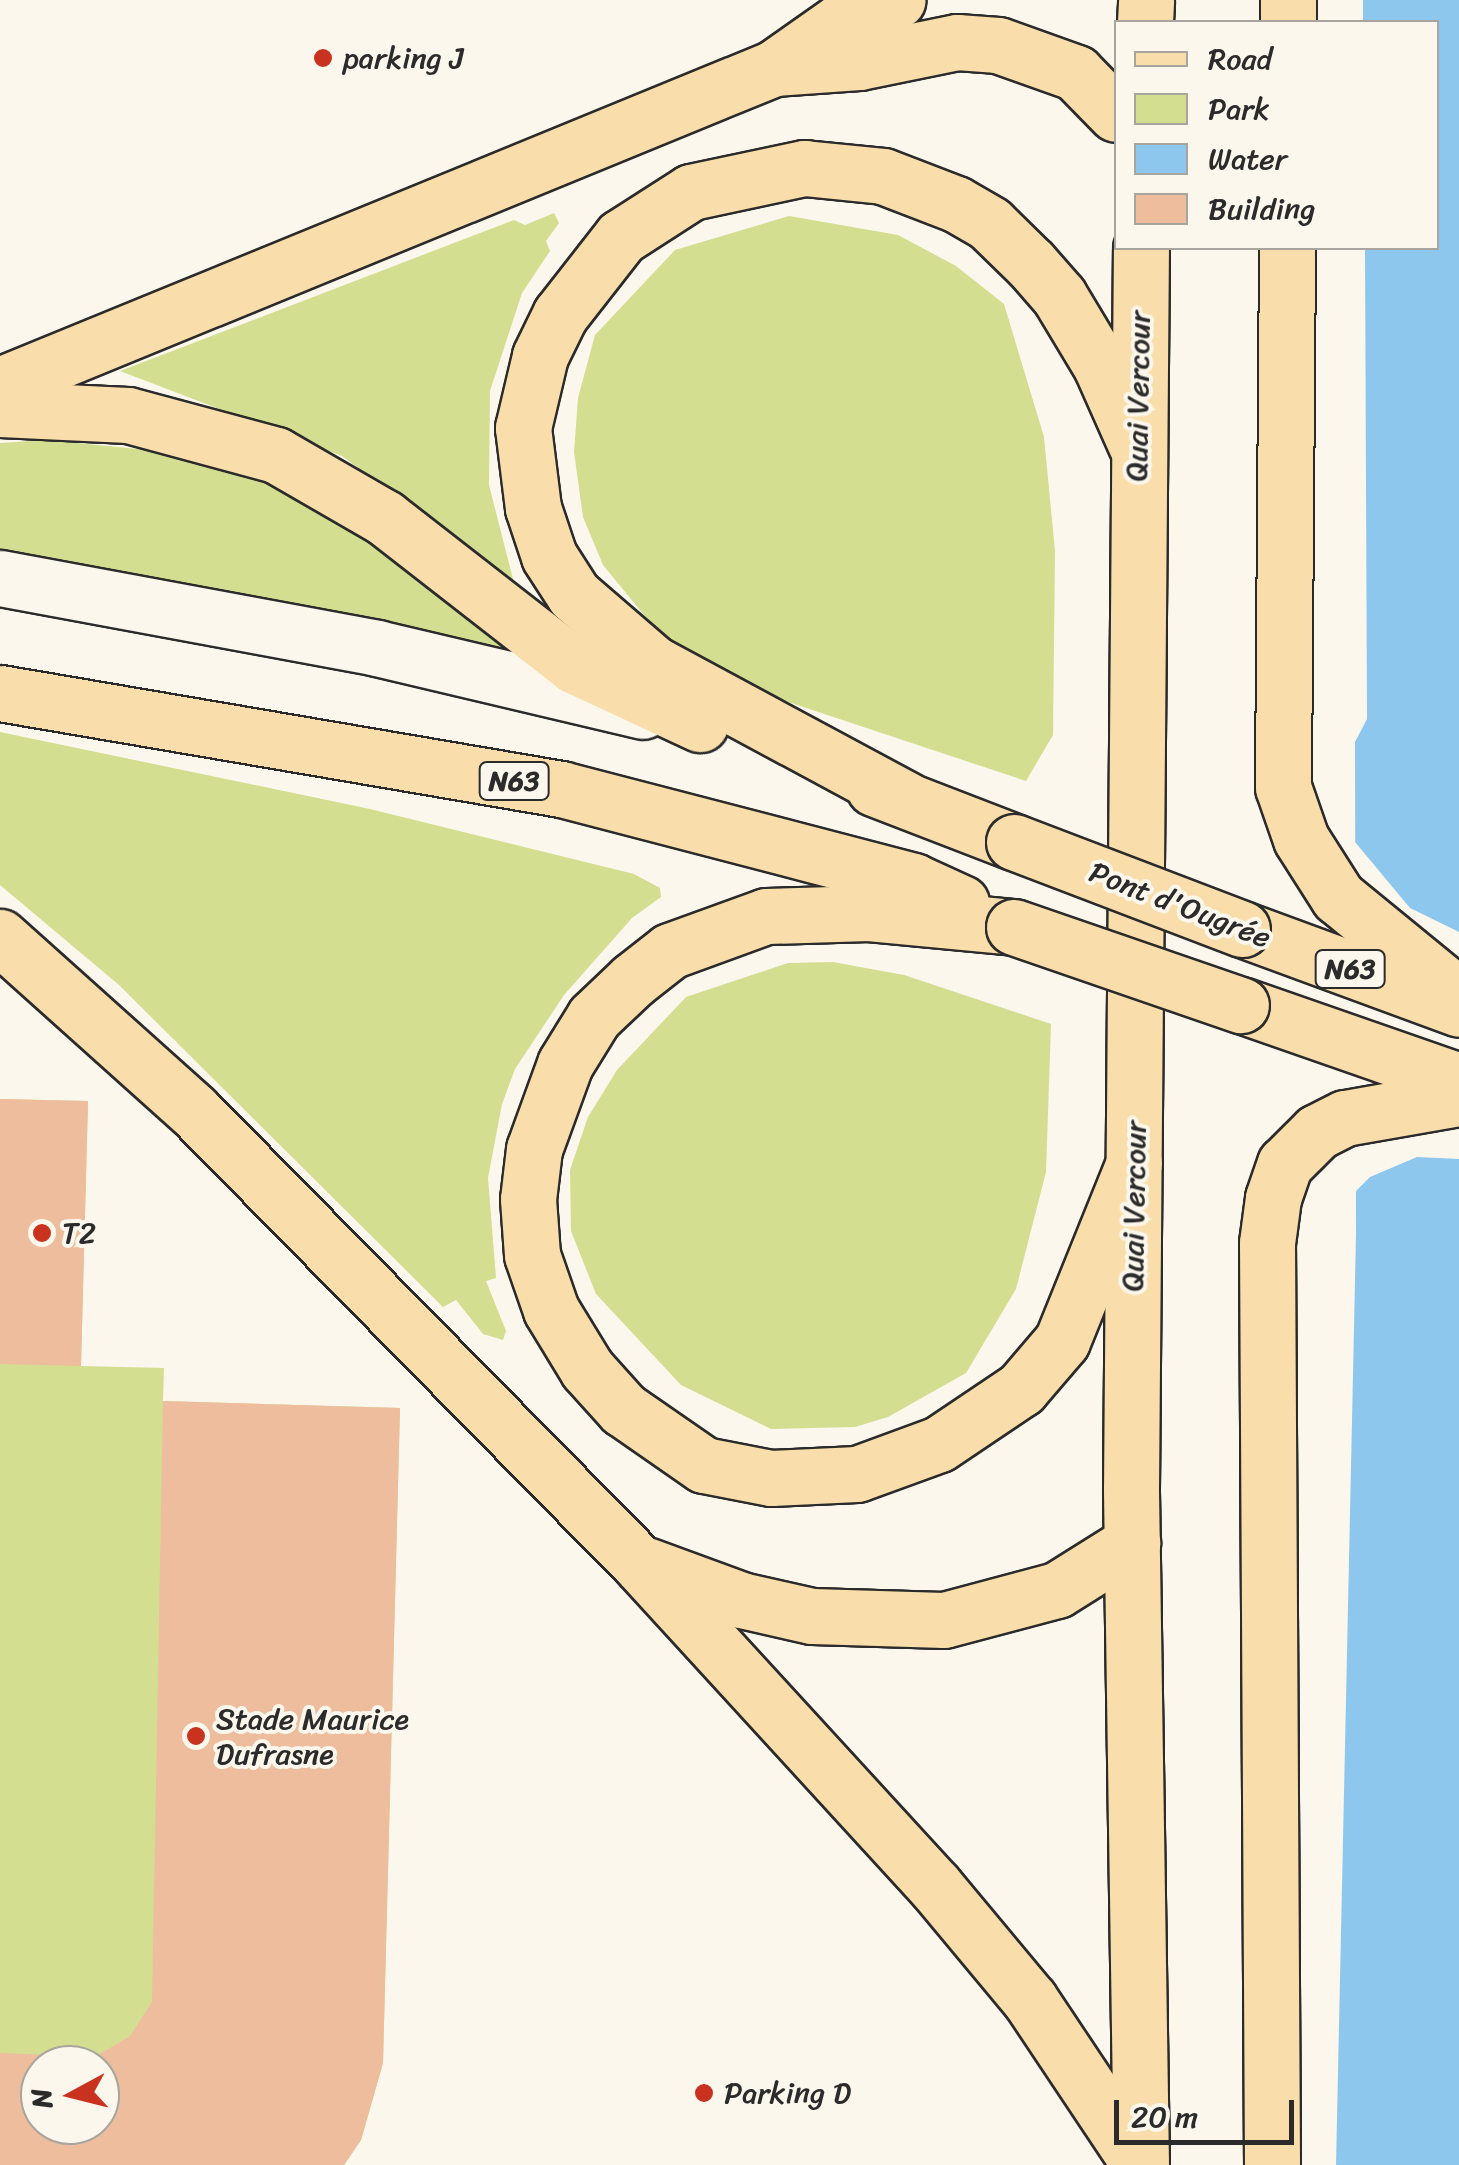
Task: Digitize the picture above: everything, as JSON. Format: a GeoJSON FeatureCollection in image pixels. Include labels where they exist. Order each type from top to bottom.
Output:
{"type":"FeatureCollection","features":[{"type":"Feature","properties":{"kind":"main road"},"geometry":{"type":"LineString","coordinates":[[0,386],[774,68],[842,20],[898,0]]}},
{"type":"Feature","properties":{"kind":"main road"},"geometry":{"type":"LineString","coordinates":[[774,68],[859,62],[958,42],[998,45],[1076,74],[1114,112]]}},
{"type":"Feature","properties":{"kind":"main road"},"geometry":{"type":"LineString","coordinates":[[908,800],[653,663],[574,595],[549,556],[533,508],[523,428],[540,356],[560,315],[620,237],[690,192],[804,168],[883,176],[956,204],[990,224],[1031,264],[1059,296],[1101,366],[1136,445]]}},
{"type":"Feature","properties":{"kind":"main road","name":"Quai Vercour"},"geometry":{"type":"LineString","coordinates":[[1140,2165],[1132,1543],[1136,445],[1141,250]]}},
{"type":"Feature","properties":{"kind":"main road"},"geometry":{"type":"LineString","coordinates":[[1286,250],[1283,787],[1301,839],[1338,897],[1459,996]]}},
{"type":"Feature","properties":{"kind":"main road","name":"N63"},"geometry":{"type":"LineString","coordinates":[[0,409],[128,415],[276,454],[385,518],[576,666],[700,724],[908,800]]}},
{"type":"Feature","properties":{"kind":"main road","name":"N63"},"geometry":{"type":"LineString","coordinates":[[0,693],[561,789],[913,881],[1014,927],[1459,1081]]}},
{"type":"Feature","properties":{"kind":"main road","name":"Pont d'Ougrée"},"geometry":{"type":"LineString","coordinates":[[908,800],[1459,1009]]}},
{"type":"Feature","properties":{"kind":"main road"},"geometry":{"type":"LineString","coordinates":[[1014,927],[869,913],[766,916],[670,951],[633,980],[594,1017],[565,1064],[534,1149],[532,1254],[551,1310],[587,1369],[623,1409],[704,1465],[771,1478],[857,1474],[939,1444],[1021,1390],[1062,1341],[1134,1163]]}},
{"type":"Feature","properties":{"kind":"main road"},"geometry":{"type":"LineString","coordinates":[[0,937],[194,1110],[638,1562],[947,1900],[1030,2000],[1140,2165]]}},
{"type":"Feature","properties":{"kind":"main road"},"geometry":{"type":"LineString","coordinates":[[1272,2165],[1267,1243],[1273,1198],[1285,1164],[1317,1132],[1344,1118],[1459,1098]]}},
{"type":"Feature","properties":{"kind":"main road"},"geometry":{"type":"LineString","coordinates":[[638,1562],[742,1600],[812,1616],[944,1620],[1057,1590],[1132,1543]]}},
{"type":"Feature","properties":{"kind":"lane"},"geometry":{"type":"LineString","coordinates":[[0,578],[377,648],[700,724]]}},
{"type":"Feature","properties":{"kind":"green space"},"geometry":{"type":"Polygon","coordinates":[[[554,213],[559,223],[546,241],[550,251],[522,293],[490,391],[489,485],[514,583],[342,456],[120,371],[514,220],[525,225],[554,213]]]}},
{"type":"Feature","properties":{"kind":"green space"},"geometry":{"type":"Polygon","coordinates":[[[789,216],[898,235],[956,266],[1004,304],[1044,437],[1055,551],[1053,735],[1026,781],[725,681],[680,652],[603,565],[583,517],[574,452],[578,398],[595,335],[675,250],[789,216]]]}},
{"type":"Feature","properties":{"kind":"green space"},"geometry":{"type":"Polygon","coordinates":[[[47,440],[188,454],[270,482],[362,529],[518,660],[0,557],[0,443],[47,440]]]}},
{"type":"Feature","properties":{"kind":"green space"},"geometry":{"type":"Polygon","coordinates":[[[0,732],[370,809],[634,874],[660,888],[661,897],[632,918],[564,995],[515,1069],[502,1104],[488,1178],[496,1278],[486,1281],[506,1331],[503,1340],[483,1334],[456,1300],[443,1307],[119,985],[0,885],[0,732]]]}},
{"type":"Feature","properties":{"kind":"green space"},"geometry":{"type":"Polygon","coordinates":[[[833,962],[904,975],[1051,1024],[1046,1172],[1016,1289],[966,1373],[888,1417],[855,1427],[771,1429],[681,1385],[596,1294],[571,1231],[570,1170],[588,1117],[617,1070],[686,997],[788,963],[833,962]]]}},
{"type":"Feature","properties":{"kind":"green space","name":"Stade Maurice Dufrasne"},"geometry":{"type":"Polygon","coordinates":[[[0,1099],[88,1101],[81,1366],[164,1368],[163,1401],[400,1408],[383,2063],[361,2140],[344,2165],[0,2165],[0,1099]]]}},
{"type":"Feature","properties":{"kind":"water"},"geometry":{"type":"Polygon","coordinates":[[[1363,0],[1459,0],[1459,2165],[1336,2165],[1356,1234],[1355,742],[1367,719],[1365,250],[1439,250],[1439,20],[1363,20],[1363,0]]]}},
{"type":"Feature","properties":{"kind":"pier"},"geometry":{"type":"Polygon","coordinates":[[[1350,836],[1410,908],[1459,932],[1459,1159],[1417,1157],[1370,1177],[1351,1196],[1350,836]]]}},
{"type":"Feature","properties":{"kind":"building","name":"T2"},"geometry":{"type":"Polygon","coordinates":[[[0,1099],[88,1101],[81,1366],[0,1364],[0,1099]]]}},
{"type":"Feature","properties":{"kind":"building"},"geometry":{"type":"Polygon","coordinates":[[[163,1401],[400,1408],[383,2063],[361,2140],[344,2165],[0,2165],[0,2053],[20,2054],[20,2145],[120,2145],[120,2045],[115,2045],[130,2036],[152,2002],[163,1401]]]}},
{"type":"Feature","properties":{"kind":"place","name":"parking J"},"geometry":{"type":"Point","coordinates":[323,58]}},
{"type":"Feature","properties":{"kind":"place","name":"T2"},"geometry":{"type":"Point","coordinates":[42,1233]}},
{"type":"Feature","properties":{"kind":"place","name":"Stade Maurice Dufrasne"},"geometry":{"type":"Point","coordinates":[196,1736]}},
{"type":"Feature","properties":{"kind":"place","name":"Parking D"},"geometry":{"type":"Point","coordinates":[704,2093]}}]}
